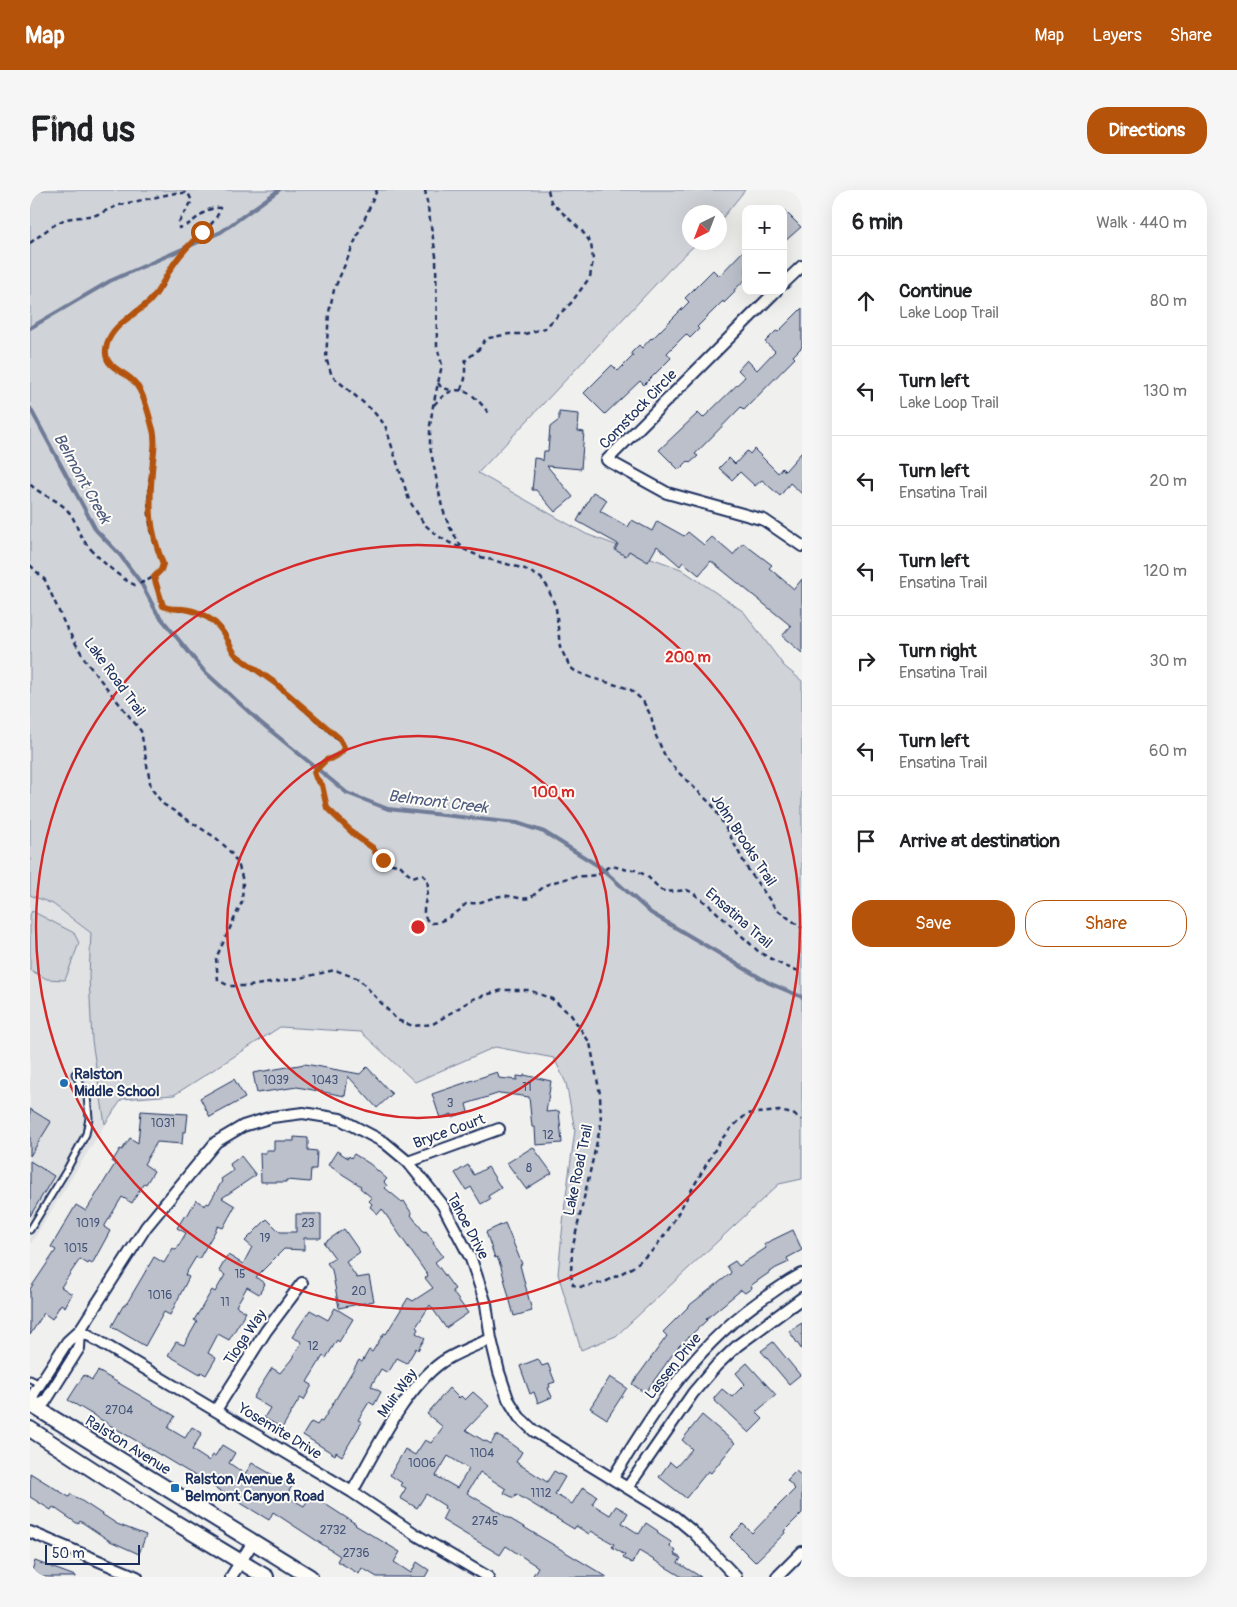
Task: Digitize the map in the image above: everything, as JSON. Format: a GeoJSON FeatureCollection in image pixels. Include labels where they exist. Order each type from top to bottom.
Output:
{"type":"FeatureCollection","features":[{"type":"Feature","properties":{"kind":"main road","name":"Ralston Avenue"},"geometry":{"type":"LineString","coordinates":[[32,1408],[310,1577]]}},
{"type":"Feature","properties":{"kind":"main road"},"geometry":{"type":"LineString","coordinates":[[30,1429],[163,1515],[266,1577]]}},
{"type":"Feature","properties":{"kind":"street"},"geometry":{"type":"LineString","coordinates":[[787,280],[802,266]]}},
{"type":"Feature","properties":{"kind":"street","name":"Comstock Circle"},"geometry":{"type":"LineString","coordinates":[[772,295],[607,460],[667,493],[764,520],[802,546]]}},
{"type":"Feature","properties":{"kind":"street","name":"Tahoe Drive"},"geometry":{"type":"LineString","coordinates":[[80,1330],[78,1348],[45,1402],[32,1408],[33,1395],[67,1342],[80,1330],[146,1227],[216,1142],[243,1126],[272,1117],[302,1113],[340,1119],[384,1142],[408,1162],[442,1204],[471,1259],[486,1304],[491,1339],[499,1372],[508,1399],[519,1417],[534,1431],[675,1517],[693,1532],[736,1577]]}},
{"type":"Feature","properties":{"kind":"street","name":"Bryce Court"},"geometry":{"type":"LineString","coordinates":[[408,1162],[499,1129]]}},
{"type":"Feature","properties":{"kind":"street","name":"Lassen Drive"},"geometry":{"type":"LineString","coordinates":[[613,1478],[675,1383],[708,1344],[755,1304],[802,1274]]}},
{"type":"Feature","properties":{"kind":"street","name":"Tioga Way"},"geometry":{"type":"LineString","coordinates":[[216,1410],[266,1331],[302,1283]]}},
{"type":"Feature","properties":{"kind":"street"},"geometry":{"type":"LineString","coordinates":[[628,1487],[664,1433],[716,1366],[738,1345],[802,1298]]}},
{"type":"Feature","properties":{"kind":"street","name":"Yosemite Drive"},"geometry":{"type":"LineString","coordinates":[[80,1330],[352,1492],[418,1536],[488,1577]]}},
{"type":"Feature","properties":{"kind":"street","name":"Muir Way"},"geometry":{"type":"LineString","coordinates":[[352,1492],[399,1410],[423,1380],[441,1363],[462,1350],[491,1339]]}},
{"type":"Feature","properties":{"kind":"street"},"geometry":{"type":"LineString","coordinates":[[30,1532],[137,1577]]}},
{"type":"Feature","properties":{"kind":"street"},"geometry":{"type":"LineString","coordinates":[[231,1577],[253,1542]]}},
{"type":"Feature","properties":{"kind":"street"},"geometry":{"type":"LineString","coordinates":[[777,1577],[802,1552]]}},
{"type":"Feature","properties":{"kind":"lane"},"geometry":{"type":"LineString","coordinates":[[30,1230],[86,1134],[89,1118],[87,1096],[75,1074]]}},
{"type":"Feature","properties":{"kind":"lane"},"geometry":{"type":"LineString","coordinates":[[30,1379],[40,1384]]}},
{"type":"Feature","properties":{"kind":"path","name":"John Brooks Trail"},"geometry":{"type":"LineString","coordinates":[[377,190],[334,290],[329,312],[326,358],[332,376],[372,410],[385,426],[409,500],[424,524],[438,536],[463,549],[481,557],[525,569],[541,578],[547,586],[556,608],[560,647],[570,667],[592,678],[630,689],[643,701],[651,716],[656,736],[665,756],[677,771],[713,806],[747,868],[776,910],[802,928]]}},
{"type":"Feature","properties":{"kind":"path"},"geometry":{"type":"LineString","coordinates":[[425,190],[436,256],[437,347],[442,365],[430,426],[430,447],[442,507],[449,526],[463,549]]}},
{"type":"Feature","properties":{"kind":"path"},"geometry":{"type":"LineString","coordinates":[[461,390],[466,374],[465,361],[479,349],[485,340],[509,334],[530,333],[545,328],[571,303],[590,277],[593,260],[591,243],[577,226],[550,202],[548,190]]}},
{"type":"Feature","properties":{"kind":"path"},"geometry":{"type":"LineString","coordinates":[[30,243],[51,226],[64,219],[96,215],[119,205],[175,193],[188,193],[192,201],[179,222],[178,228],[186,227],[211,209],[220,208],[216,218],[179,256],[150,302],[121,323],[107,344],[106,356],[111,365],[135,382],[140,390],[155,436],[150,522],[154,543],[163,564],[161,570],[147,581],[135,585],[128,582],[112,569],[83,539],[70,512],[56,500],[37,491],[30,484]]}},
{"type":"Feature","properties":{"kind":"path"},"geometry":{"type":"LineString","coordinates":[[438,382],[441,387],[461,390],[477,399],[490,415]]}},
{"type":"Feature","properties":{"kind":"path"},"geometry":{"type":"LineString","coordinates":[[433,406],[447,392],[452,390]]}},
{"type":"Feature","properties":{"kind":"path","name":"Lake Road Trail"},"geometry":{"type":"LineString","coordinates":[[30,564],[45,580],[66,627],[87,663],[141,731],[151,788],[163,804],[216,838],[228,849],[238,863],[243,881],[242,902],[216,958],[218,980],[229,986],[250,986],[335,970],[359,979],[397,1020],[412,1026],[433,1024],[473,998],[502,990],[529,990],[552,999],[571,1015],[590,1043],[600,1094],[601,1124],[572,1250],[571,1274],[574,1285],[582,1287],[605,1282],[632,1267],[653,1250],[667,1232],[720,1140],[747,1114],[778,1111],[793,1114],[802,1120]]}},
{"type":"Feature","properties":{"kind":"path","name":"Ensatina Trail"},"geometry":{"type":"LineString","coordinates":[[154,577],[163,606],[174,610],[189,610],[214,622],[224,633],[232,652],[275,683],[339,738],[344,747],[343,750],[331,759],[326,760],[314,772],[322,785],[327,808],[356,836],[373,848],[378,857],[401,866],[413,877],[421,874],[425,876],[428,881],[428,891],[423,912],[429,922],[440,921],[454,914],[465,904],[475,904],[502,896],[530,898],[546,885],[554,882],[572,877],[598,875],[608,867],[618,866],[642,872],[661,890],[667,892],[687,890],[710,906],[759,952],[784,966],[802,972]]}},
{"type":"Feature","properties":{"kind":"shaded area"},"geometry":{"type":"Polygon","coordinates":[[[30,190],[745,190],[727,212],[727,205],[682,205],[682,250],[690,250],[478,473],[586,534],[681,569],[744,612],[784,666],[802,681],[802,1179],[779,1184],[616,1336],[581,1350],[558,1274],[575,1130],[566,1083],[554,1058],[495,1047],[415,1082],[361,1032],[280,1027],[174,1095],[122,1099],[105,1124],[92,1041],[89,976],[91,933],[53,904],[30,895],[30,190]]]}},
{"type":"Feature","properties":{"kind":"shaded area","name":"Ralston Middle School"},"geometry":{"type":"Polygon","coordinates":[[[30,895],[53,904],[91,933],[89,976],[92,1041],[105,1124],[30,1245],[30,895]]]}},
{"type":"Feature","properties":{"kind":"shaded area"},"geometry":{"type":"Polygon","coordinates":[[[32,911],[74,933],[79,943],[65,980],[47,979],[30,970],[30,915],[32,911]]]}},
{"type":"Feature","properties":{"kind":"building"},"geometry":{"type":"Polygon","coordinates":[[[787,213],[801,227],[787,239],[787,213]]]}},
{"type":"Feature","properties":{"kind":"building"},"geometry":{"type":"Polygon","coordinates":[[[742,252],[742,283],[734,290],[735,292],[724,303],[723,301],[697,327],[699,329],[690,338],[686,334],[667,353],[671,358],[644,385],[640,381],[605,414],[584,393],[612,365],[618,371],[633,356],[631,353],[639,345],[642,348],[652,339],[689,302],[685,298],[713,270],[719,276],[742,252]]]}},
{"type":"Feature","properties":{"kind":"building"},"geometry":{"type":"Polygon","coordinates":[[[802,308],[802,347],[793,356],[795,358],[744,410],[741,407],[695,454],[698,456],[690,463],[688,461],[679,470],[659,450],[698,413],[703,418],[745,377],[738,370],[747,360],[757,370],[775,351],[765,342],[802,308]]]}},
{"type":"Feature","properties":{"kind":"building"},"geometry":{"type":"Polygon","coordinates":[[[559,412],[579,414],[578,431],[584,432],[581,469],[547,466],[573,497],[555,512],[536,490],[532,490],[534,458],[543,461],[544,451],[548,451],[550,427],[559,420],[559,412]]]}},
{"type":"Feature","properties":{"kind":"building"},"geometry":{"type":"Polygon","coordinates":[[[754,449],[778,473],[782,468],[785,471],[802,452],[802,494],[790,483],[780,496],[762,480],[755,486],[740,472],[732,480],[719,468],[729,458],[735,464],[747,451],[750,454],[754,449]]]}},
{"type":"Feature","properties":{"kind":"building"},"geometry":{"type":"Polygon","coordinates":[[[593,492],[607,500],[600,511],[628,527],[632,520],[652,531],[657,521],[684,536],[688,532],[704,545],[712,537],[733,555],[743,543],[772,565],[769,568],[794,589],[802,579],[802,653],[782,636],[791,626],[711,561],[699,575],[683,562],[680,566],[657,546],[648,562],[629,551],[626,556],[615,550],[618,544],[577,521],[593,492]]]}},
{"type":"Feature","properties":{"kind":"building"},"geometry":{"type":"Polygon","coordinates":[[[305,1064],[360,1074],[367,1067],[392,1094],[377,1108],[348,1076],[345,1096],[297,1087],[257,1093],[253,1073],[305,1064]]]}},
{"type":"Feature","properties":{"kind":"building"},"geometry":{"type":"Polygon","coordinates":[[[497,1072],[499,1078],[517,1080],[517,1076],[524,1077],[524,1075],[551,1081],[546,1112],[559,1111],[562,1143],[536,1145],[535,1127],[532,1127],[529,1097],[500,1093],[466,1104],[468,1112],[452,1117],[452,1114],[440,1118],[432,1094],[497,1072]]]}},
{"type":"Feature","properties":{"kind":"building"},"geometry":{"type":"Polygon","coordinates":[[[234,1079],[245,1098],[210,1117],[200,1098],[234,1079]]]}},
{"type":"Feature","properties":{"kind":"building"},"geometry":{"type":"Polygon","coordinates":[[[30,1109],[51,1122],[30,1156],[30,1109]]]}},
{"type":"Feature","properties":{"kind":"building"},"geometry":{"type":"Polygon","coordinates":[[[141,1111],[188,1114],[186,1132],[183,1132],[182,1144],[157,1142],[144,1164],[154,1171],[146,1184],[144,1183],[132,1203],[122,1197],[104,1227],[110,1231],[92,1264],[89,1262],[88,1264],[80,1259],[61,1287],[72,1294],[65,1307],[61,1304],[52,1319],[44,1313],[30,1335],[30,1289],[56,1250],[51,1247],[76,1205],[86,1211],[115,1164],[112,1162],[120,1149],[122,1150],[130,1138],[138,1143],[141,1111]]]}},
{"type":"Feature","properties":{"kind":"building"},"geometry":{"type":"Polygon","coordinates":[[[294,1137],[308,1138],[308,1150],[317,1151],[316,1169],[311,1169],[310,1182],[286,1180],[286,1182],[261,1182],[260,1153],[266,1153],[266,1150],[274,1150],[274,1141],[294,1141],[294,1137]]]}},
{"type":"Feature","properties":{"kind":"building"},"geometry":{"type":"Polygon","coordinates":[[[533,1147],[552,1173],[526,1189],[507,1163],[533,1147]]]}},
{"type":"Feature","properties":{"kind":"building"},"geometry":{"type":"Polygon","coordinates":[[[337,1151],[348,1158],[349,1156],[351,1158],[354,1154],[370,1164],[387,1179],[384,1182],[387,1186],[385,1188],[402,1202],[404,1201],[411,1215],[424,1232],[426,1231],[443,1256],[435,1262],[455,1289],[452,1291],[468,1313],[446,1328],[430,1305],[416,1327],[418,1329],[416,1333],[425,1338],[407,1363],[397,1358],[388,1373],[381,1369],[371,1386],[381,1392],[374,1405],[369,1402],[358,1420],[362,1422],[342,1456],[336,1452],[335,1455],[303,1435],[311,1422],[317,1425],[320,1421],[322,1422],[359,1360],[362,1362],[369,1350],[372,1352],[384,1333],[386,1334],[408,1298],[413,1301],[433,1288],[425,1278],[428,1276],[382,1209],[378,1214],[370,1207],[372,1204],[369,1201],[372,1198],[360,1188],[361,1186],[328,1165],[337,1151]]]}},
{"type":"Feature","properties":{"kind":"building"},"geometry":{"type":"Polygon","coordinates":[[[241,1156],[256,1175],[222,1198],[235,1206],[223,1228],[218,1226],[199,1259],[196,1257],[185,1275],[189,1277],[170,1315],[164,1312],[145,1346],[114,1328],[112,1326],[123,1306],[127,1303],[154,1257],[164,1263],[173,1248],[176,1250],[186,1233],[177,1228],[185,1215],[187,1216],[196,1200],[205,1206],[207,1203],[209,1204],[222,1181],[221,1179],[233,1171],[230,1164],[241,1156]]]}},
{"type":"Feature","properties":{"kind":"building"},"geometry":{"type":"Polygon","coordinates":[[[30,1161],[54,1176],[30,1216],[30,1161]]]}},
{"type":"Feature","properties":{"kind":"building"},"geometry":{"type":"Polygon","coordinates":[[[468,1165],[474,1175],[488,1167],[501,1188],[488,1196],[490,1199],[481,1204],[471,1187],[466,1190],[455,1173],[468,1165]]]}},
{"type":"Feature","properties":{"kind":"building"},"geometry":{"type":"Polygon","coordinates":[[[296,1214],[321,1214],[321,1238],[304,1238],[304,1250],[284,1249],[256,1277],[265,1284],[259,1294],[247,1287],[236,1306],[246,1312],[229,1340],[218,1334],[208,1353],[216,1358],[206,1375],[201,1372],[200,1374],[168,1355],[176,1342],[184,1345],[197,1322],[194,1320],[212,1290],[215,1292],[225,1275],[219,1271],[228,1255],[243,1264],[252,1247],[245,1241],[267,1219],[280,1232],[296,1232],[296,1214]]]}},
{"type":"Feature","properties":{"kind":"building"},"geometry":{"type":"Polygon","coordinates":[[[505,1223],[522,1264],[520,1265],[532,1311],[514,1316],[501,1267],[497,1257],[495,1258],[486,1232],[505,1223]]]}},
{"type":"Feature","properties":{"kind":"building"},"geometry":{"type":"Polygon","coordinates":[[[344,1229],[360,1252],[346,1262],[357,1278],[369,1276],[374,1301],[339,1308],[332,1270],[327,1263],[335,1258],[324,1243],[344,1229]]]}},
{"type":"Feature","properties":{"kind":"building"},"geometry":{"type":"Polygon","coordinates":[[[793,1230],[802,1250],[787,1258],[789,1262],[776,1268],[753,1284],[752,1288],[745,1293],[741,1290],[706,1319],[678,1347],[645,1393],[632,1384],[667,1336],[663,1332],[691,1304],[730,1274],[731,1272],[727,1266],[735,1261],[739,1266],[766,1248],[764,1244],[793,1230]]]}},
{"type":"Feature","properties":{"kind":"building"},"geometry":{"type":"Polygon","coordinates":[[[335,1308],[353,1319],[339,1342],[337,1340],[326,1358],[323,1356],[307,1382],[312,1385],[304,1400],[300,1398],[282,1428],[264,1418],[270,1408],[253,1398],[272,1368],[280,1373],[291,1360],[302,1342],[292,1337],[310,1310],[328,1320],[335,1308]]]}},
{"type":"Feature","properties":{"kind":"building"},"geometry":{"type":"Polygon","coordinates":[[[802,1323],[802,1350],[789,1331],[802,1323]]]}},
{"type":"Feature","properties":{"kind":"building"},"geometry":{"type":"Polygon","coordinates":[[[773,1342],[800,1375],[789,1384],[761,1351],[773,1342]]]}},
{"type":"Feature","properties":{"kind":"building"},"geometry":{"type":"Polygon","coordinates":[[[538,1359],[542,1366],[548,1364],[555,1382],[549,1384],[550,1387],[548,1388],[552,1397],[538,1403],[534,1392],[530,1394],[520,1366],[538,1359]]]}},
{"type":"Feature","properties":{"kind":"building"},"geometry":{"type":"Polygon","coordinates":[[[747,1363],[776,1395],[756,1412],[763,1419],[749,1433],[714,1400],[722,1389],[732,1397],[745,1384],[736,1373],[747,1363]]]}},
{"type":"Feature","properties":{"kind":"building"},"geometry":{"type":"Polygon","coordinates":[[[98,1371],[175,1416],[168,1428],[185,1438],[192,1427],[202,1433],[192,1450],[209,1461],[213,1455],[215,1456],[222,1445],[235,1453],[229,1463],[245,1474],[252,1463],[292,1486],[286,1496],[304,1506],[311,1495],[355,1525],[400,1552],[394,1562],[411,1573],[417,1562],[429,1570],[425,1577],[377,1577],[362,1568],[359,1574],[337,1561],[340,1556],[273,1512],[269,1520],[68,1400],[84,1375],[92,1380],[98,1371]]]}},
{"type":"Feature","properties":{"kind":"building"},"geometry":{"type":"Polygon","coordinates":[[[610,1377],[627,1388],[607,1419],[590,1408],[610,1377]]]}},
{"type":"Feature","properties":{"kind":"building"},"geometry":{"type":"Polygon","coordinates":[[[449,1388],[459,1398],[461,1396],[465,1400],[473,1392],[489,1406],[466,1430],[491,1444],[496,1435],[507,1441],[522,1452],[516,1462],[547,1482],[554,1471],[565,1477],[555,1494],[572,1504],[583,1487],[597,1496],[592,1504],[610,1515],[616,1506],[628,1513],[622,1523],[639,1534],[646,1523],[671,1542],[670,1547],[676,1551],[674,1554],[681,1558],[678,1563],[701,1577],[682,1577],[639,1551],[632,1563],[623,1558],[625,1555],[612,1547],[614,1544],[591,1531],[589,1534],[576,1526],[574,1529],[516,1494],[514,1498],[504,1493],[506,1489],[480,1472],[467,1493],[607,1577],[532,1577],[538,1567],[506,1546],[500,1555],[442,1520],[447,1510],[444,1508],[445,1506],[426,1494],[417,1508],[400,1498],[406,1488],[390,1475],[405,1449],[415,1455],[425,1440],[431,1443],[443,1427],[427,1414],[449,1388]],[[448,1456],[436,1476],[457,1488],[469,1469],[448,1456]]]}},
{"type":"Feature","properties":{"kind":"building"},"geometry":{"type":"Polygon","coordinates":[[[702,1415],[735,1443],[711,1473],[708,1471],[686,1498],[659,1477],[670,1462],[676,1467],[692,1449],[682,1440],[702,1415]]]}},
{"type":"Feature","properties":{"kind":"building"},"geometry":{"type":"Polygon","coordinates":[[[796,1471],[802,1476],[802,1513],[784,1531],[785,1533],[755,1562],[730,1537],[743,1524],[752,1533],[795,1489],[787,1480],[796,1471]]]}},
{"type":"Feature","properties":{"kind":"building"},"geometry":{"type":"Polygon","coordinates":[[[30,1473],[69,1497],[71,1494],[117,1524],[146,1535],[139,1554],[110,1541],[80,1521],[78,1524],[53,1507],[51,1510],[30,1497],[30,1473]]]}},
{"type":"Feature","properties":{"kind":"building"},"geometry":{"type":"Polygon","coordinates":[[[35,1561],[75,1576],[75,1577],[30,1577],[35,1561]]]}},
{"type":"Feature","properties":{"kind":"waterway"},"geometry":{"type":"LineString","coordinates":[[30,328],[110,281],[221,232],[279,190]]}},
{"type":"Feature","properties":{"kind":"waterway","name":"Belmont Creek"},"geometry":{"type":"LineString","coordinates":[[30,408],[96,530],[120,555],[141,583],[157,613],[204,671],[260,722],[347,793],[388,809],[517,823],[544,832],[600,867],[651,913],[769,983],[802,997]]}},
{"type":"Feature","properties":{"kind":"place","name":"Ralston Middle School"},"geometry":{"type":"Point","coordinates":[64,1083]}},
{"type":"Feature","properties":{"kind":"place","name":"Ralston Avenue & Belmont Canyon Road"},"geometry":{"type":"Point","coordinates":[175,1488]}},
{"type":"Feature","properties":{"kind":"route"},"geometry":{"type":"LineString","coordinates":[[202,232],[179,256],[164,283],[150,302],[121,323],[107,344],[106,356],[111,365],[135,382],[140,390],[155,436],[150,522],[154,543],[163,564],[161,570],[154,577],[163,606],[174,610],[189,610],[214,622],[224,633],[232,652],[275,683],[339,738],[344,747],[343,750],[320,765],[314,772],[315,775],[322,785],[327,808],[356,836],[373,848],[378,857],[383,860]]}}]}
